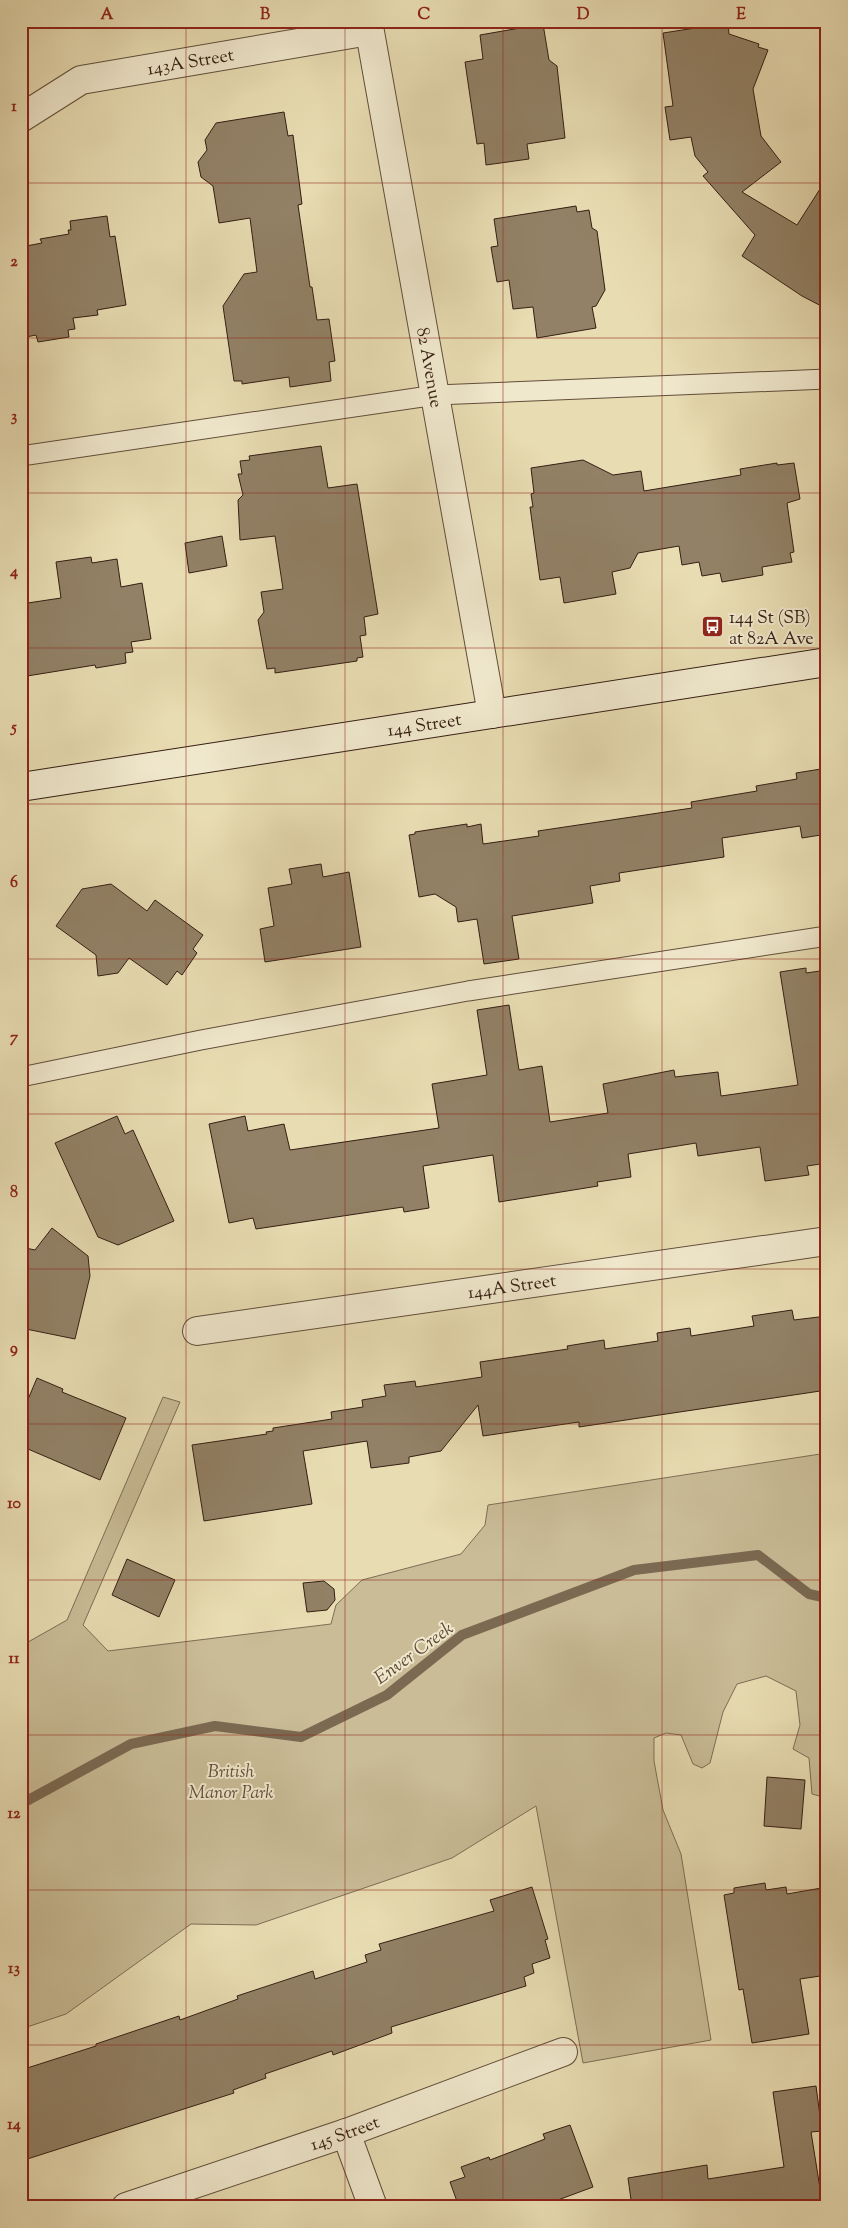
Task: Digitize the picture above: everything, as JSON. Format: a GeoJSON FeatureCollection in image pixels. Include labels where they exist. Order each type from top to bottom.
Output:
{"type":"FeatureCollection","features":[{"type":"Feature","properties":{"kind":"street","name":"143A Street"},"geometry":{"type":"LineString","coordinates":[[21,118],[81,80],[369,26]]}},
{"type":"Feature","properties":{"kind":"street","name":"82 Avenue"},"geometry":{"type":"LineString","coordinates":[[369,26],[492,714]]}},
{"type":"Feature","properties":{"kind":"street","name":"144 Street"},"geometry":{"type":"LineString","coordinates":[[21,787],[827,662]]}},
{"type":"Feature","properties":{"kind":"street","name":"144A Street"},"geometry":{"type":"LineString","coordinates":[[196,1331],[827,1241]]}},
{"type":"Feature","properties":{"kind":"street","name":"145 Street"},"geometry":{"type":"LineString","coordinates":[[126,2207],[346,2133],[563,2052]]}},
{"type":"Feature","properties":{"kind":"street"},"geometry":{"type":"LineString","coordinates":[[346,2133],[373,2207]]}},
{"type":"Feature","properties":{"kind":"lane"},"geometry":{"type":"LineString","coordinates":[[21,456],[436,395],[827,379]]}},
{"type":"Feature","properties":{"kind":"lane"},"geometry":{"type":"LineString","coordinates":[[21,1077],[201,1040],[468,991],[827,936]]}},
{"type":"Feature","properties":{"kind":"green space","name":"British Manor Park"},"geometry":{"type":"Polygon","coordinates":[[[163,1397],[180,1402],[83,1625],[108,1651],[331,1624],[336,1605],[362,1580],[461,1554],[485,1525],[488,1505],[827,1453],[827,1798],[812,1794],[809,1758],[793,1749],[800,1725],[796,1691],[766,1676],[737,1684],[723,1712],[710,1763],[702,1768],[693,1764],[681,1735],[666,1733],[654,1738],[654,1761],[663,1810],[681,1854],[711,2040],[583,2063],[536,1806],[452,1858],[256,1925],[191,1924],[66,2014],[21,2029],[21,1646],[67,1620],[163,1397]]]}},
{"type":"Feature","properties":{"kind":"building"},"geometry":{"type":"Polygon","coordinates":[[[728,23],[729,34],[759,44],[758,47],[768,50],[753,89],[761,136],[781,162],[742,192],[797,225],[827,178],[827,309],[802,296],[742,256],[755,235],[703,176],[708,172],[695,156],[691,137],[670,140],[665,107],[673,106],[663,33],[728,23]]]}},
{"type":"Feature","properties":{"kind":"building"},"geometry":{"type":"Polygon","coordinates":[[[543,24],[549,60],[557,66],[565,138],[527,144],[529,159],[486,165],[484,143],[477,144],[465,62],[483,59],[480,35],[543,24]]]}},
{"type":"Feature","properties":{"kind":"building"},"geometry":{"type":"Polygon","coordinates":[[[284,112],[288,136],[293,135],[302,204],[298,205],[310,287],[312,287],[317,320],[329,319],[335,361],[329,362],[331,381],[290,387],[289,377],[242,384],[242,381],[234,381],[223,306],[244,274],[257,272],[250,218],[219,223],[213,186],[201,177],[198,162],[207,150],[205,140],[216,123],[284,112]]]}},
{"type":"Feature","properties":{"kind":"building"},"geometry":{"type":"Polygon","coordinates":[[[576,206],[577,212],[589,210],[592,228],[597,231],[605,290],[596,306],[592,307],[596,328],[537,338],[533,307],[513,309],[509,280],[497,282],[491,247],[498,246],[494,219],[576,206]]]}},
{"type":"Feature","properties":{"kind":"building"},"geometry":{"type":"Polygon","coordinates":[[[107,216],[110,237],[115,236],[126,305],[97,310],[98,315],[73,318],[75,329],[68,330],[69,337],[38,342],[36,335],[26,337],[21,310],[21,247],[42,243],[40,239],[69,234],[68,230],[71,230],[70,221],[107,216]]]}},
{"type":"Feature","properties":{"kind":"building"},"geometry":{"type":"Polygon","coordinates":[[[321,446],[328,488],[357,484],[378,614],[364,617],[366,635],[360,636],[363,657],[357,658],[357,661],[275,673],[275,668],[267,669],[258,620],[264,612],[261,592],[283,589],[275,536],[240,540],[238,500],[243,495],[238,474],[242,474],[240,461],[250,460],[249,456],[321,446]]]}},
{"type":"Feature","properties":{"kind":"building"},"geometry":{"type":"Polygon","coordinates":[[[583,460],[613,475],[641,471],[644,491],[741,475],[740,469],[777,463],[777,465],[794,463],[800,499],[787,503],[794,552],[790,553],[792,562],[762,567],[763,575],[722,582],[720,573],[702,576],[699,562],[682,565],[679,546],[638,553],[630,568],[612,572],[616,594],[564,603],[560,577],[540,580],[530,507],[533,507],[531,494],[534,493],[531,468],[583,460]]]}},
{"type":"Feature","properties":{"kind":"building"},"geometry":{"type":"Polygon","coordinates":[[[222,536],[227,566],[189,573],[185,543],[222,536]]]}},
{"type":"Feature","properties":{"kind":"building"},"geometry":{"type":"Polygon","coordinates":[[[91,557],[92,563],[117,559],[121,587],[142,583],[151,639],[131,642],[133,652],[125,653],[126,663],[96,668],[95,665],[21,677],[21,604],[61,598],[56,562],[91,557]]]}},
{"type":"Feature","properties":{"kind":"building"},"geometry":{"type":"Polygon","coordinates":[[[827,768],[827,834],[802,838],[800,826],[722,838],[724,857],[619,873],[620,881],[590,886],[593,903],[512,916],[519,959],[484,964],[477,919],[458,922],[456,907],[435,894],[419,897],[409,835],[415,834],[415,832],[467,824],[467,827],[481,824],[483,844],[539,836],[538,831],[692,808],[691,802],[757,791],[756,786],[797,779],[796,773],[827,768]]]}},
{"type":"Feature","properties":{"kind":"building"},"geometry":{"type":"Polygon","coordinates":[[[321,864],[323,877],[349,872],[361,947],[265,962],[260,929],[274,926],[268,888],[292,884],[289,869],[321,864]]]}},
{"type":"Feature","properties":{"kind":"building"},"geometry":{"type":"Polygon","coordinates":[[[111,884],[147,911],[155,900],[203,935],[193,949],[197,953],[182,975],[177,971],[167,985],[129,958],[118,973],[98,976],[96,955],[56,926],[82,889],[111,884]]]}},
{"type":"Feature","properties":{"kind":"building"},"geometry":{"type":"Polygon","coordinates":[[[806,968],[806,973],[827,970],[827,1163],[807,1166],[809,1175],[765,1181],[760,1147],[698,1156],[696,1143],[628,1154],[631,1177],[597,1182],[598,1186],[499,1202],[493,1155],[423,1166],[429,1208],[404,1212],[403,1207],[256,1229],[253,1218],[229,1223],[209,1124],[245,1116],[248,1131],[284,1124],[290,1150],[439,1128],[432,1084],[487,1075],[477,1010],[509,1005],[519,1070],[542,1066],[550,1122],[608,1113],[603,1084],[674,1070],[675,1077],[718,1072],[721,1096],[798,1085],[780,972],[806,968]]]}},
{"type":"Feature","properties":{"kind":"building"},"geometry":{"type":"Polygon","coordinates":[[[117,1116],[125,1134],[133,1130],[174,1221],[118,1245],[98,1237],[55,1143],[117,1116]]]}},
{"type":"Feature","properties":{"kind":"building"},"geometry":{"type":"Polygon","coordinates":[[[52,1228],[88,1256],[90,1276],[75,1339],[21,1328],[21,1247],[35,1250],[52,1228]]]}},
{"type":"Feature","properties":{"kind":"building"},"geometry":{"type":"Polygon","coordinates":[[[792,1310],[794,1320],[827,1316],[827,1390],[579,1427],[579,1422],[483,1436],[478,1405],[441,1451],[409,1457],[409,1463],[371,1468],[367,1441],[303,1451],[312,1504],[204,1521],[192,1445],[267,1434],[266,1432],[273,1431],[273,1428],[332,1419],[331,1412],[363,1407],[362,1400],[386,1396],[384,1385],[415,1381],[416,1387],[482,1377],[480,1362],[568,1349],[567,1346],[604,1340],[605,1349],[658,1341],[657,1333],[690,1328],[691,1336],[754,1326],[752,1316],[792,1310]]]}},
{"type":"Feature","properties":{"kind":"building"},"geometry":{"type":"Polygon","coordinates":[[[37,1378],[63,1389],[62,1392],[126,1418],[100,1480],[21,1446],[21,1416],[37,1378]]]}},
{"type":"Feature","properties":{"kind":"building"},"geometry":{"type":"Polygon","coordinates":[[[127,1559],[175,1580],[159,1617],[112,1595],[127,1559]]]}},
{"type":"Feature","properties":{"kind":"building"},"geometry":{"type":"Polygon","coordinates":[[[324,1581],[334,1589],[335,1600],[327,1610],[307,1612],[303,1583],[324,1581]]]}},
{"type":"Feature","properties":{"kind":"building"},"geometry":{"type":"Polygon","coordinates":[[[767,1777],[805,1780],[801,1829],[764,1826],[767,1777]]]}},
{"type":"Feature","properties":{"kind":"building"},"geometry":{"type":"Polygon","coordinates":[[[765,1883],[766,1890],[786,1887],[787,1894],[827,1887],[827,1975],[800,1979],[809,2034],[752,2043],[743,1989],[739,1990],[724,1895],[734,1893],[734,1888],[765,1883]]]}},
{"type":"Feature","properties":{"kind":"building"},"geometry":{"type":"Polygon","coordinates":[[[532,1887],[548,1939],[545,1940],[550,1958],[532,1964],[534,1973],[524,1977],[526,1986],[391,2027],[392,2033],[333,2055],[332,2051],[265,2074],[266,2078],[233,2090],[234,2093],[21,2161],[21,2070],[96,2046],[96,2044],[179,2016],[180,2020],[238,1999],[237,1996],[313,1971],[315,1979],[367,1962],[365,1955],[381,1950],[379,1944],[494,1911],[490,1900],[532,1887]]]}},
{"type":"Feature","properties":{"kind":"building"},"geometry":{"type":"Polygon","coordinates":[[[816,2086],[822,2131],[811,2132],[823,2207],[632,2207],[628,2178],[707,2165],[708,2179],[784,2167],[773,2092],[816,2086]]]}},
{"type":"Feature","properties":{"kind":"building"},"geometry":{"type":"Polygon","coordinates":[[[570,2125],[593,2187],[539,2207],[459,2207],[450,2182],[465,2177],[461,2167],[489,2157],[490,2160],[545,2139],[543,2134],[570,2125]]]}},
{"type":"Feature","properties":{"kind":"waterway","name":"Enver Creek"},"geometry":{"type":"LineString","coordinates":[[21,1804],[131,1744],[215,1726],[301,1737],[387,1695],[462,1635],[634,1570],[758,1555],[809,1594],[827,1598]]}},
{"type":"Feature","properties":{"kind":"place","name":"144 St (SB) at 82A Ave"},"geometry":{"type":"Point","coordinates":[713,627]}}]}
